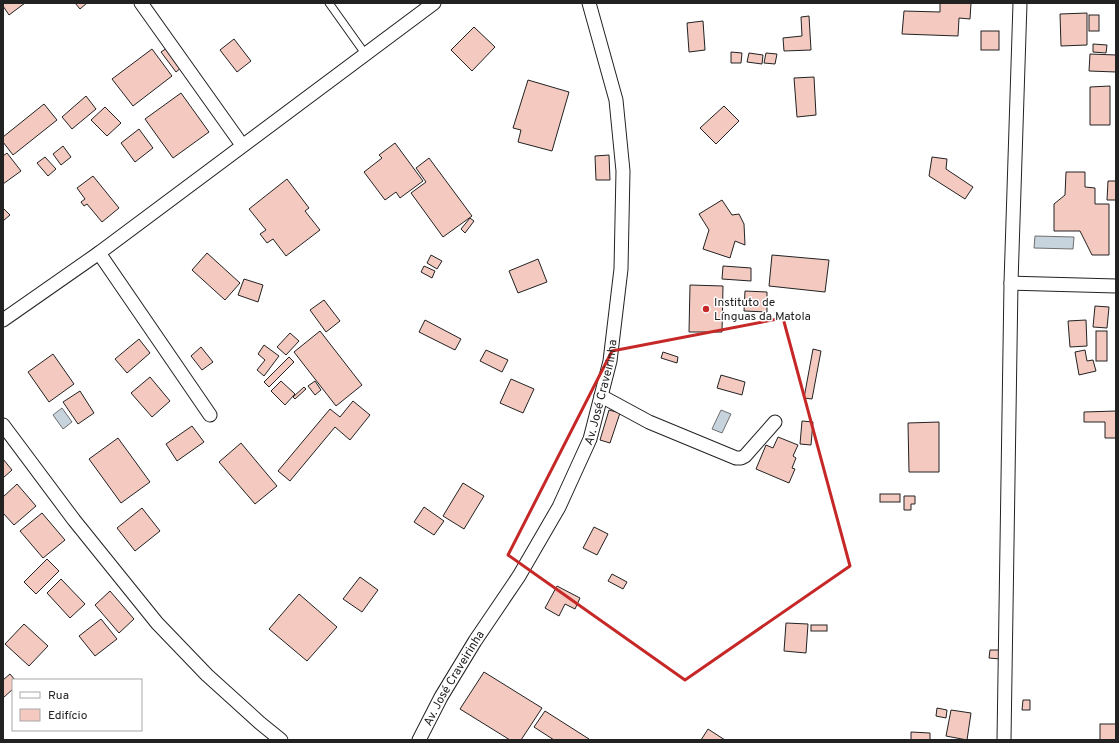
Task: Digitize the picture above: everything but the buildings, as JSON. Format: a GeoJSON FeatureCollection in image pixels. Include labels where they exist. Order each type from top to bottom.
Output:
{"type":"FeatureCollection","features":[{"type":"Feature","properties":{"kind":"street"},"geometry":{"type":"LineString","coordinates":[[141,3],[242,145]]}},
{"type":"Feature","properties":{"kind":"street"},"geometry":{"type":"LineString","coordinates":[[3,320],[99,253],[434,3]]}},
{"type":"Feature","properties":{"kind":"street","name":"Av. José Craveirinha"},"geometry":{"type":"LineString","coordinates":[[419,740],[441,697],[474,641],[519,576],[559,507],[590,439],[610,361],[621,269],[623,171],[616,100],[589,3]]}},
{"type":"Feature","properties":{"kind":"street"},"geometry":{"type":"LineString","coordinates":[[1004,740],[1011,283],[1017,56],[1020,3]]}},
{"type":"Feature","properties":{"kind":"street"},"geometry":{"type":"LineString","coordinates":[[99,253],[210,414]]}},
{"type":"Feature","properties":{"kind":"street"},"geometry":{"type":"LineString","coordinates":[[1011,283],[1116,286]]}},
{"type":"Feature","properties":{"kind":"street"},"geometry":{"type":"LineString","coordinates":[[601,396],[649,422],[736,458],[745,456],[775,422]]}},
{"type":"Feature","properties":{"kind":"street"},"geometry":{"type":"LineString","coordinates":[[3,425],[74,520],[157,623],[207,675],[260,724],[281,740]]}},
{"type":"Feature","properties":{"kind":"lane"},"geometry":{"type":"LineString","coordinates":[[329,3],[366,55]]}},
{"type":"Feature","properties":{"kind":"highlighted area"},"geometry":{"type":"Polygon","coordinates":[[[783,318],[850,566],[685,680],[508,555],[612,351],[783,318]]]}},
{"type":"Feature","properties":{"kind":"shaded area"},"geometry":{"type":"Polygon","coordinates":[[[1035,236],[1074,237],[1073,249],[1034,248],[1035,236]]]}},
{"type":"Feature","properties":{"kind":"shaded area"},"geometry":{"type":"Polygon","coordinates":[[[62,408],[72,422],[63,429],[53,415],[62,408]]]}},
{"type":"Feature","properties":{"kind":"shaded area"},"geometry":{"type":"Polygon","coordinates":[[[721,410],[731,414],[722,433],[712,429],[721,410]]]}},
{"type":"Feature","properties":{"kind":"place","name":"Instituto de Línguas da Matola"},"geometry":{"type":"Point","coordinates":[706,309]}}]}
